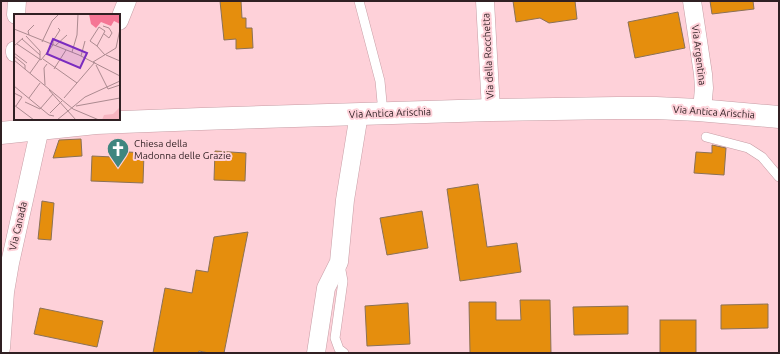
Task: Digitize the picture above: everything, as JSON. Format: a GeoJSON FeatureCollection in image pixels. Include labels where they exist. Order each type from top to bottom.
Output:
{"type":"FeatureCollection","features":[{"type":"Feature","properties":{"kind":"main road","name":"Via Antica Arischia"},"geometry":{"type":"LineString","coordinates":[[1,133],[50,125],[95,121],[491,110],[656,108],[702,110],[779,117]]}},
{"type":"Feature","properties":{"kind":"street"},"geometry":{"type":"LineString","coordinates":[[16,14],[17,1]]}},
{"type":"Feature","properties":{"kind":"street"},"geometry":{"type":"LineString","coordinates":[[120,18],[127,1]]}},
{"type":"Feature","properties":{"kind":"street","name":"Via della Rocchetta"},"geometry":{"type":"LineString","coordinates":[[485,1],[491,110]]}},
{"type":"Feature","properties":{"kind":"street","name":"Via Argentina"},"geometry":{"type":"LineString","coordinates":[[692,1],[703,74],[704,88],[702,110]]}},
{"type":"Feature","properties":{"kind":"street"},"geometry":{"type":"LineString","coordinates":[[316,353],[326,288],[339,262],[345,200],[360,114]]}},
{"type":"Feature","properties":{"kind":"street","name":"Via Canada"},"geometry":{"type":"LineString","coordinates":[[1,348],[5,292],[10,263],[50,125]]}},
{"type":"Feature","properties":{"kind":"lane"},"geometry":{"type":"LineString","coordinates":[[359,1],[380,81],[383,113]]}},
{"type":"Feature","properties":{"kind":"lane"},"geometry":{"type":"LineString","coordinates":[[706,137],[748,148],[762,157],[779,177]]}},
{"type":"Feature","properties":{"kind":"lane"},"geometry":{"type":"LineString","coordinates":[[339,262],[343,281],[336,338],[339,349],[344,353]]}},
{"type":"Feature","properties":{"kind":"building"},"geometry":{"type":"Polygon","coordinates":[[[220,1],[241,1],[242,18],[246,18],[246,28],[252,28],[253,48],[236,49],[236,39],[224,40],[220,1]]]}},
{"type":"Feature","properties":{"kind":"building"},"geometry":{"type":"Polygon","coordinates":[[[513,1],[575,1],[577,19],[549,23],[540,18],[516,22],[513,1]]]}},
{"type":"Feature","properties":{"kind":"building"},"geometry":{"type":"Polygon","coordinates":[[[710,1],[753,1],[754,9],[712,14],[710,1]]]}},
{"type":"Feature","properties":{"kind":"building"},"geometry":{"type":"Polygon","coordinates":[[[678,12],[685,48],[635,58],[628,22],[678,12]]]}},
{"type":"Feature","properties":{"kind":"building"},"geometry":{"type":"Polygon","coordinates":[[[81,139],[82,156],[53,158],[59,140],[81,139]]]}},
{"type":"Feature","properties":{"kind":"building"},"geometry":{"type":"Polygon","coordinates":[[[712,145],[726,148],[724,175],[694,173],[696,152],[712,153],[712,145]]]}},
{"type":"Feature","properties":{"kind":"building","name":"Chiesa della Madonna delle Grazie"},"geometry":{"type":"Polygon","coordinates":[[[113,151],[144,153],[143,183],[91,181],[92,156],[113,157],[113,151]]]}},
{"type":"Feature","properties":{"kind":"building"},"geometry":{"type":"Polygon","coordinates":[[[215,151],[246,153],[245,181],[214,180],[215,151]]]}},
{"type":"Feature","properties":{"kind":"building"},"geometry":{"type":"Polygon","coordinates":[[[478,184],[487,247],[517,243],[521,272],[460,281],[447,189],[478,184]]]}},
{"type":"Feature","properties":{"kind":"building"},"geometry":{"type":"Polygon","coordinates":[[[42,201],[54,203],[51,240],[38,239],[42,201]]]}},
{"type":"Feature","properties":{"kind":"building"},"geometry":{"type":"Polygon","coordinates":[[[422,211],[428,248],[387,255],[380,218],[422,211]]]}},
{"type":"Feature","properties":{"kind":"building"},"geometry":{"type":"Polygon","coordinates":[[[248,232],[224,353],[199,351],[198,353],[153,353],[165,288],[192,293],[196,270],[208,272],[214,237],[248,232]]]}},
{"type":"Feature","properties":{"kind":"building"},"geometry":{"type":"Polygon","coordinates":[[[520,300],[550,300],[551,353],[470,353],[469,302],[496,302],[496,320],[521,320],[520,300]]]}},
{"type":"Feature","properties":{"kind":"building"},"geometry":{"type":"Polygon","coordinates":[[[408,303],[410,344],[367,346],[365,306],[408,303]]]}},
{"type":"Feature","properties":{"kind":"building"},"geometry":{"type":"Polygon","coordinates":[[[768,304],[768,328],[721,329],[721,305],[768,304]]]}},
{"type":"Feature","properties":{"kind":"building"},"geometry":{"type":"Polygon","coordinates":[[[628,306],[628,334],[574,335],[573,307],[628,306]]]}},
{"type":"Feature","properties":{"kind":"building"},"geometry":{"type":"Polygon","coordinates":[[[40,308],[103,321],[97,347],[34,334],[40,308]]]}},
{"type":"Feature","properties":{"kind":"building"},"geometry":{"type":"Polygon","coordinates":[[[660,320],[696,320],[696,353],[660,353],[660,320]]]}},
{"type":"Feature","properties":{"kind":"place","name":"Chiesa della Madonna delle Grazie"},"geometry":{"type":"Point","coordinates":[118,168]}}]}
